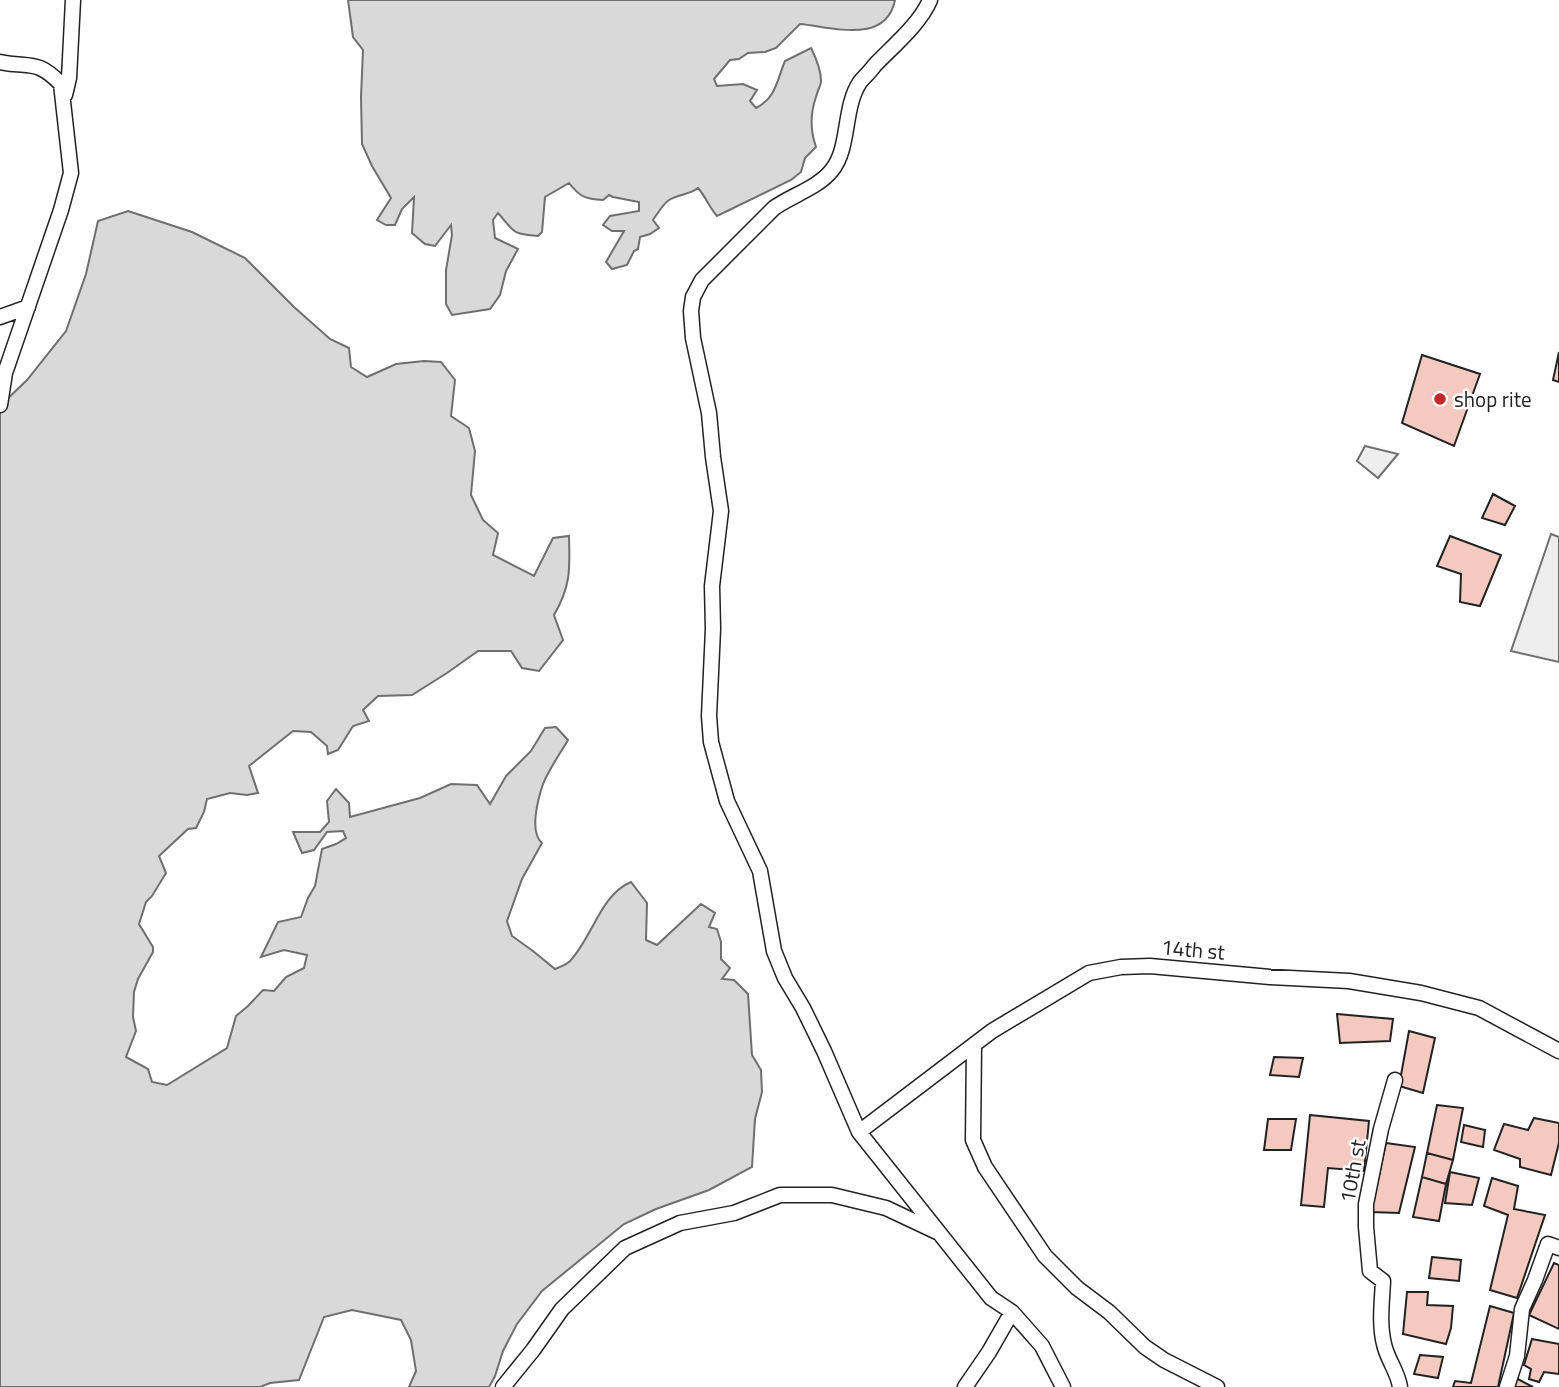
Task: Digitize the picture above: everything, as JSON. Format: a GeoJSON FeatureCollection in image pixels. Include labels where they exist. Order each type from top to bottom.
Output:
{"type":"FeatureCollection","features":[{"type":"Feature","properties":{"kind":"street"},"geometry":{"type":"LineString","coordinates":[[64,103],[69,78],[73,0]]}},
{"type":"Feature","properties":{"kind":"street"},"geometry":{"type":"LineString","coordinates":[[930,0],[910,29],[860,82],[852,97],[840,155],[834,168],[822,180],[785,200],[765,217],[702,280],[693,297],[693,338],[709,413],[722,511],[712,586],[709,716],[711,742],[727,801],[760,871],[781,969],[824,1051],[859,1132],[991,1298],[1012,1312],[1042,1346],[1063,1387]]}},
{"type":"Feature","properties":{"kind":"street"},"geometry":{"type":"LineString","coordinates":[[0,62],[39,66],[61,84],[71,173],[28,307],[3,370],[0,405]]}},
{"type":"Feature","properties":{"kind":"street"},"geometry":{"type":"LineString","coordinates":[[0,317],[28,307]]}},
{"type":"Feature","properties":{"kind":"street","name":"14th st"},"geometry":{"type":"LineString","coordinates":[[859,1132],[992,1031],[1089,973],[1121,967],[1150,966],[1270,978],[1349,981],[1421,993],[1479,1008],[1559,1051]]}},
{"type":"Feature","properties":{"kind":"street"},"geometry":{"type":"LineString","coordinates":[[974,1045],[973,1140],[985,1167],[1033,1240],[1077,1288],[1109,1312],[1145,1347],[1164,1360],[1217,1387]]}},
{"type":"Feature","properties":{"kind":"street","name":"10th st"},"geometry":{"type":"LineString","coordinates":[[1395,1080],[1381,1129],[1365,1212],[1370,1271],[1383,1281],[1383,1344],[1400,1387]]}},
{"type":"Feature","properties":{"kind":"street"},"geometry":{"type":"LineString","coordinates":[[503,1387],[562,1308],[625,1248],[680,1223],[734,1213],[780,1195],[832,1195],[886,1208],[942,1235]]}},
{"type":"Feature","properties":{"kind":"street"},"geometry":{"type":"LineString","coordinates":[[1507,1387],[1517,1356],[1522,1309],[1548,1244],[1559,1248]]}},
{"type":"Feature","properties":{"kind":"street"},"geometry":{"type":"LineString","coordinates":[[965,1387],[1012,1312]]}},
{"type":"Feature","properties":{"kind":"shaded area"},"geometry":{"type":"Polygon","coordinates":[[[348,0],[895,0],[890,14],[881,23],[869,28],[842,30],[800,24],[776,48],[748,53],[739,59],[730,60],[714,79],[717,86],[743,84],[757,90],[750,101],[756,108],[772,94],[785,61],[811,48],[821,77],[812,116],[816,147],[805,158],[801,172],[791,180],[717,216],[698,188],[673,198],[653,220],[659,228],[640,237],[638,249],[634,251],[627,265],[612,269],[606,262],[624,231],[612,231],[603,225],[610,216],[639,211],[639,202],[609,195],[603,200],[587,198],[569,183],[545,197],[542,232],[538,236],[514,231],[498,213],[493,220],[495,238],[518,249],[506,271],[500,295],[490,309],[452,315],[446,304],[446,270],[451,225],[435,246],[425,244],[412,233],[414,197],[402,209],[395,225],[386,225],[377,220],[391,198],[362,144],[363,50],[353,37],[348,0]]]}},
{"type":"Feature","properties":{"kind":"shaded area"},"geometry":{"type":"Polygon","coordinates":[[[128,211],[192,232],[245,258],[330,339],[349,348],[351,367],[367,377],[396,364],[441,362],[455,380],[451,416],[469,428],[475,451],[471,495],[483,520],[498,533],[493,555],[534,576],[553,538],[569,536],[569,558],[566,586],[554,615],[563,640],[539,671],[522,668],[511,651],[478,651],[412,695],[378,696],[363,710],[369,721],[353,726],[338,750],[328,754],[327,746],[311,732],[293,731],[249,766],[258,793],[230,793],[207,799],[196,828],[188,829],[159,856],[166,873],[146,902],[139,924],[153,947],[153,952],[134,992],[133,1017],[136,1031],[126,1057],[148,1069],[152,1082],[167,1085],[227,1048],[236,1016],[263,990],[274,991],[286,977],[304,968],[307,955],[284,950],[261,957],[278,922],[301,917],[315,886],[322,849],[346,838],[343,831],[327,832],[314,850],[302,853],[293,832],[320,832],[329,822],[327,801],[336,789],[349,803],[350,817],[420,798],[451,784],[477,785],[490,804],[506,776],[531,751],[545,728],[556,727],[568,740],[541,790],[535,823],[538,838],[542,843],[522,879],[507,921],[512,936],[555,969],[563,966],[578,951],[612,896],[631,882],[647,903],[646,940],[657,945],[701,904],[715,913],[709,927],[717,929],[721,942],[721,959],[730,968],[722,979],[734,980],[748,994],[752,1055],[761,1070],[762,1092],[755,1119],[752,1167],[709,1190],[624,1224],[542,1291],[517,1324],[489,1387],[409,1387],[416,1371],[411,1340],[401,1320],[352,1310],[324,1317],[299,1380],[270,1383],[260,1387],[0,1387],[0,406],[27,380],[66,331],[86,274],[98,221],[128,211]]]}},
{"type":"Feature","properties":{"kind":"shaded area"},"geometry":{"type":"Polygon","coordinates":[[[1365,446],[1398,454],[1378,478],[1357,461],[1365,446]]]}},
{"type":"Feature","properties":{"kind":"shaded area"},"geometry":{"type":"Polygon","coordinates":[[[1551,534],[1559,537],[1559,662],[1511,651],[1551,534]]]}},
{"type":"Feature","properties":{"kind":"building"},"geometry":{"type":"Polygon","coordinates":[[[1559,352],[1559,382],[1553,380],[1559,352]]]}},
{"type":"Feature","properties":{"kind":"building","name":"shop rite"},"geometry":{"type":"Polygon","coordinates":[[[1422,355],[1480,374],[1454,446],[1402,423],[1422,355]]]}},
{"type":"Feature","properties":{"kind":"building"},"geometry":{"type":"Polygon","coordinates":[[[1493,494],[1515,506],[1505,525],[1482,518],[1493,494]]]}},
{"type":"Feature","properties":{"kind":"building"},"geometry":{"type":"Polygon","coordinates":[[[1450,536],[1501,555],[1480,606],[1460,602],[1461,574],[1437,566],[1450,536]]]}},
{"type":"Feature","properties":{"kind":"building"},"geometry":{"type":"Polygon","coordinates":[[[1337,1014],[1393,1019],[1390,1041],[1340,1043],[1337,1014]]]}},
{"type":"Feature","properties":{"kind":"building"},"geometry":{"type":"Polygon","coordinates":[[[1409,1031],[1435,1038],[1423,1093],[1399,1086],[1409,1031]]]}},
{"type":"Feature","properties":{"kind":"building"},"geometry":{"type":"Polygon","coordinates":[[[1274,1057],[1303,1058],[1299,1077],[1270,1075],[1274,1057]]]}},
{"type":"Feature","properties":{"kind":"building"},"geometry":{"type":"Polygon","coordinates":[[[1437,1105],[1463,1108],[1453,1160],[1427,1153],[1437,1105]]]}},
{"type":"Feature","properties":{"kind":"building"},"geometry":{"type":"Polygon","coordinates":[[[1310,1115],[1369,1121],[1364,1171],[1328,1168],[1324,1207],[1301,1205],[1310,1115]]]}},
{"type":"Feature","properties":{"kind":"building"},"geometry":{"type":"Polygon","coordinates":[[[1534,1118],[1559,1123],[1559,1143],[1551,1175],[1520,1167],[1520,1159],[1494,1150],[1504,1124],[1528,1130],[1534,1118]]]}},
{"type":"Feature","properties":{"kind":"building"},"geometry":{"type":"Polygon","coordinates":[[[1268,1119],[1296,1119],[1291,1150],[1264,1150],[1268,1119]]]}},
{"type":"Feature","properties":{"kind":"building"},"geometry":{"type":"Polygon","coordinates":[[[1464,1125],[1485,1130],[1483,1147],[1461,1142],[1464,1125]]]}},
{"type":"Feature","properties":{"kind":"building"},"geometry":{"type":"Polygon","coordinates":[[[1386,1143],[1415,1147],[1399,1213],[1371,1212],[1386,1143]]]}},
{"type":"Feature","properties":{"kind":"building"},"geometry":{"type":"Polygon","coordinates":[[[1427,1153],[1453,1160],[1446,1184],[1422,1177],[1427,1153]]]}},
{"type":"Feature","properties":{"kind":"building"},"geometry":{"type":"Polygon","coordinates":[[[1450,1172],[1479,1178],[1472,1205],[1445,1203],[1450,1172]]]}},
{"type":"Feature","properties":{"kind":"building"},"geometry":{"type":"Polygon","coordinates":[[[1422,1177],[1446,1184],[1439,1221],[1413,1217],[1422,1177]]]}},
{"type":"Feature","properties":{"kind":"building"},"geometry":{"type":"Polygon","coordinates":[[[1492,1178],[1518,1186],[1514,1209],[1545,1215],[1517,1298],[1490,1290],[1508,1215],[1484,1206],[1492,1178]]]}},
{"type":"Feature","properties":{"kind":"building"},"geometry":{"type":"Polygon","coordinates":[[[1432,1257],[1461,1260],[1459,1281],[1429,1278],[1432,1257]]]}},
{"type":"Feature","properties":{"kind":"building"},"geometry":{"type":"Polygon","coordinates":[[[1554,1263],[1559,1265],[1559,1329],[1529,1315],[1554,1263]]]}},
{"type":"Feature","properties":{"kind":"building"},"geometry":{"type":"Polygon","coordinates":[[[1407,1292],[1428,1292],[1427,1305],[1453,1306],[1446,1344],[1403,1334],[1407,1292]]]}},
{"type":"Feature","properties":{"kind":"building"},"geometry":{"type":"Polygon","coordinates":[[[1490,1306],[1514,1313],[1498,1387],[1453,1387],[1455,1381],[1471,1383],[1490,1306]]]}},
{"type":"Feature","properties":{"kind":"building"},"geometry":{"type":"Polygon","coordinates":[[[1532,1339],[1559,1344],[1559,1374],[1544,1372],[1539,1382],[1529,1379],[1531,1369],[1524,1365],[1532,1339]]]}},
{"type":"Feature","properties":{"kind":"building"},"geometry":{"type":"Polygon","coordinates":[[[1420,1355],[1443,1357],[1438,1378],[1414,1374],[1420,1355]]]}},
{"type":"Feature","properties":{"kind":"building"},"geometry":{"type":"Polygon","coordinates":[[[1514,1377],[1533,1387],[1512,1387],[1514,1377]]]}},
{"type":"Feature","properties":{"kind":"place","name":"shop rite"},"geometry":{"type":"Point","coordinates":[1440,399]}}]}
